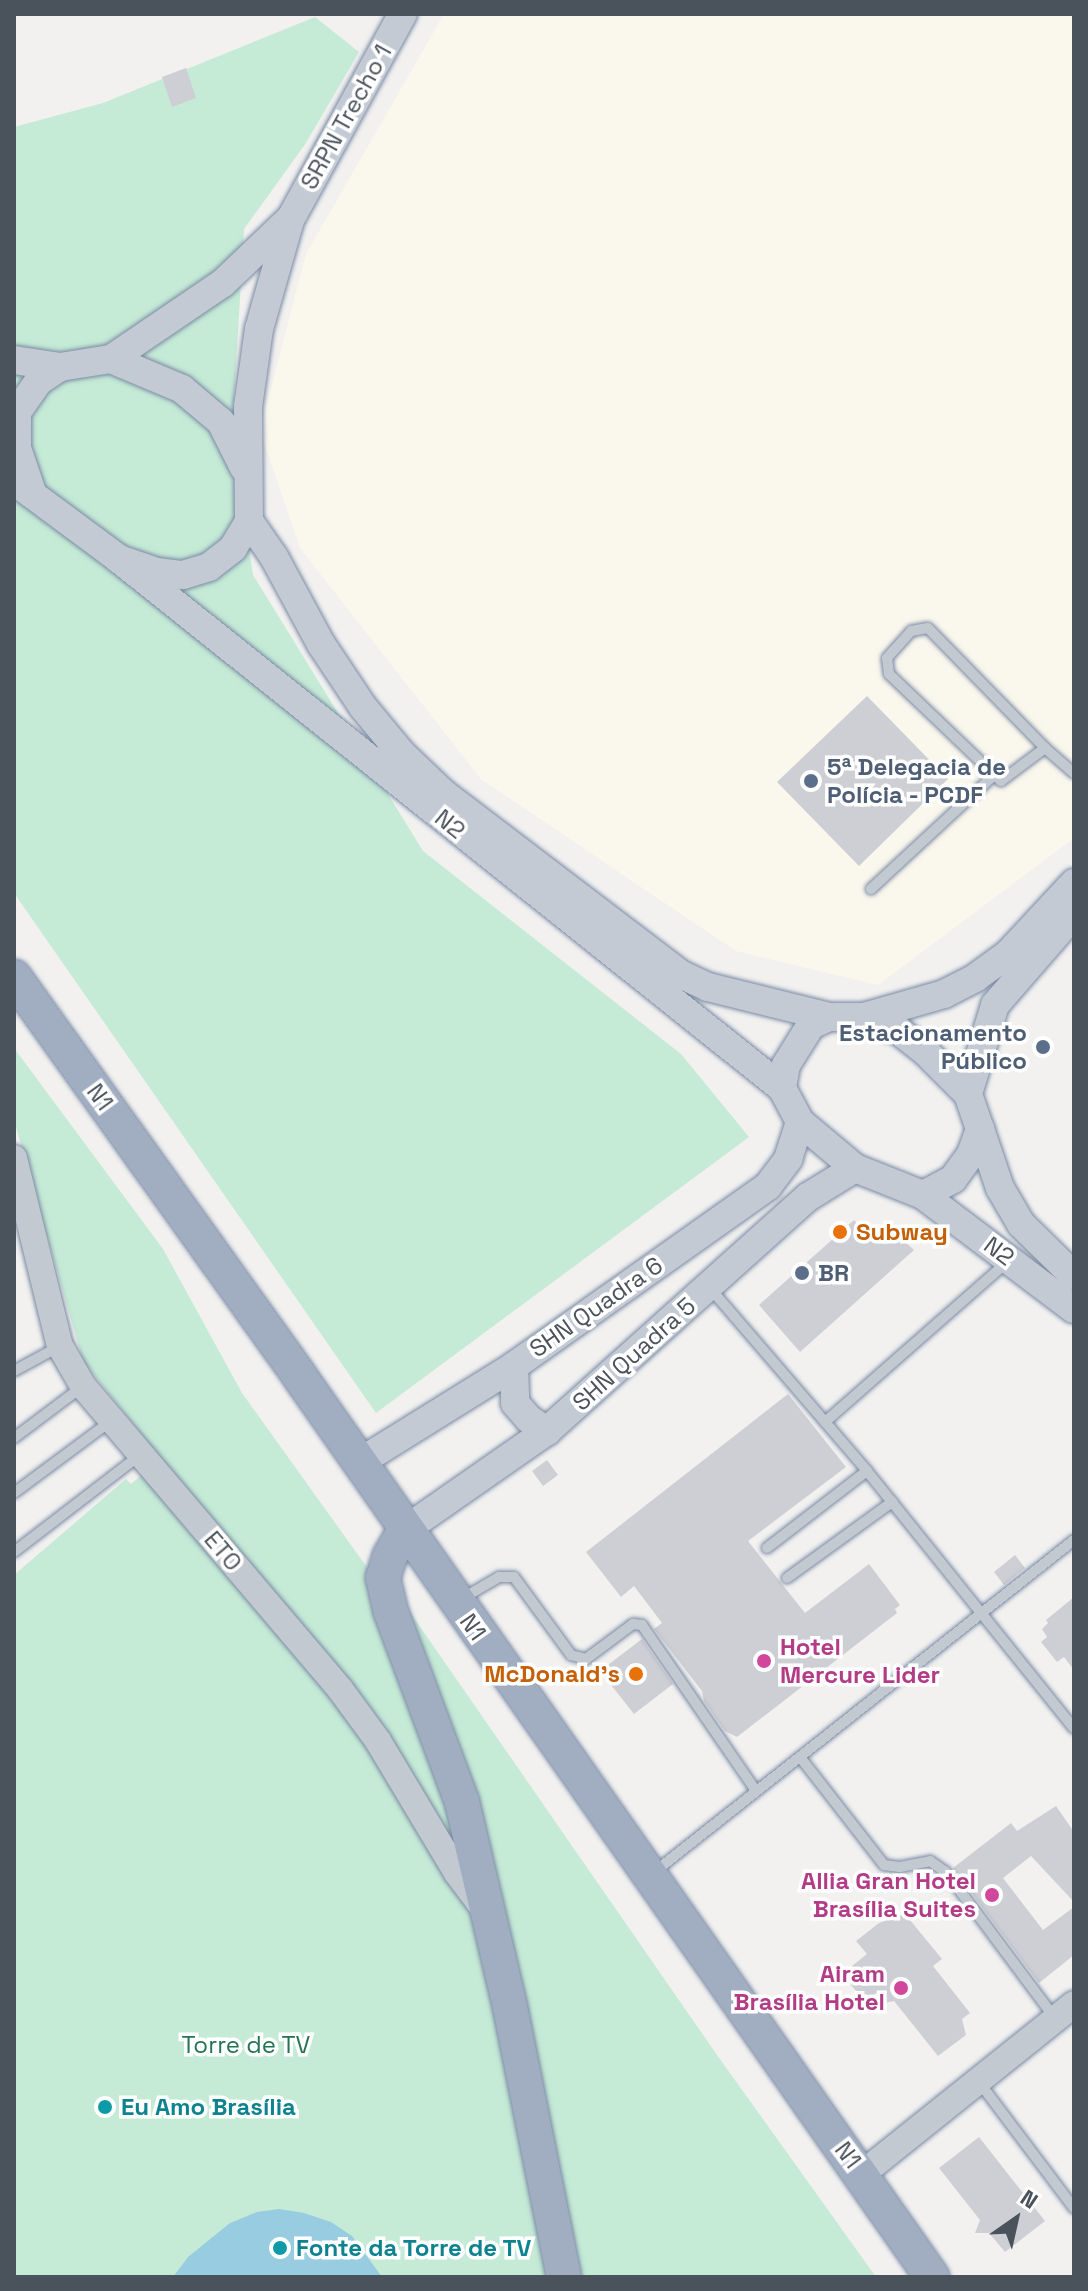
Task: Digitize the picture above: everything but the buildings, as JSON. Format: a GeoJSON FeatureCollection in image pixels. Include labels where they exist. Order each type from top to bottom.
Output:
{"type":"FeatureCollection","features":[{"type":"Feature","properties":{"kind":"highway","name":"N1"},"geometry":{"type":"LineString","coordinates":[[14,977],[360,1462],[932,2277]]}},
{"type":"Feature","properties":{"kind":"highway"},"geometry":{"type":"LineString","coordinates":[[405,1530],[390,1556],[383,1578],[391,1612],[462,1802],[490,1918],[564,2277]]}},
{"type":"Feature","properties":{"kind":"main road","name":"SRPN Trecho 1"},"geometry":{"type":"LineString","coordinates":[[248,476],[248,407],[259,329],[290,220],[403,14]]}},
{"type":"Feature","properties":{"kind":"main road","name":"SRPN Trecho 1"},"geometry":{"type":"LineString","coordinates":[[111,359],[223,283],[290,220]]}},
{"type":"Feature","properties":{"kind":"main road"},"geometry":{"type":"LineString","coordinates":[[14,360],[60,367],[111,359],[182,389],[221,422],[248,476],[249,521],[233,548],[209,567],[183,575],[157,572],[119,559],[24,488],[17,448],[17,412],[39,381],[60,367]]}},
{"type":"Feature","properties":{"kind":"main road","name":"N2"},"geometry":{"type":"LineString","coordinates":[[249,521],[274,557],[321,644],[363,707],[401,753],[444,794],[680,974],[723,992],[829,1017]]}},
{"type":"Feature","properties":{"kind":"main road","name":"N2"},"geometry":{"type":"LineString","coordinates":[[119,559],[782,1088]]}},
{"type":"Feature","properties":{"kind":"main road"},"geometry":{"type":"LineString","coordinates":[[864,1017],[899,1031],[968,1094],[980,1129],[971,1154],[953,1179],[923,1195],[855,1168],[800,1122],[782,1088],[786,1065],[797,1042],[811,1025],[829,1017],[864,1017],[944,994],[975,978],[1008,954],[1074,883]]}},
{"type":"Feature","properties":{"kind":"main road"},"geometry":{"type":"LineString","coordinates":[[968,1094],[995,1005],[1074,914]]}},
{"type":"Feature","properties":{"kind":"main road","name":"SHN Quadra 6"},"geometry":{"type":"LineString","coordinates":[[360,1462],[514,1366],[768,1186],[788,1159],[800,1122]]}},
{"type":"Feature","properties":{"kind":"main road","name":"N2"},"geometry":{"type":"LineString","coordinates":[[980,1129],[1000,1188],[1021,1224],[1074,1276]]}},
{"type":"Feature","properties":{"kind":"main road","name":"SHN Quadra 5"},"geometry":{"type":"LineString","coordinates":[[405,1530],[547,1431],[808,1197],[855,1168]]}},
{"type":"Feature","properties":{"kind":"main road","name":"N2"},"geometry":{"type":"LineString","coordinates":[[923,1195],[1074,1309]]}},
{"type":"Feature","properties":{"kind":"main road"},"geometry":{"type":"LineString","coordinates":[[514,1366],[515,1403],[529,1419],[547,1431]]}},
{"type":"Feature","properties":{"kind":"street","name":"ETO"},"geometry":{"type":"LineString","coordinates":[[14,1158],[60,1346],[83,1386],[340,1689],[378,1741],[457,1873],[490,1918]]}},
{"type":"Feature","properties":{"kind":"street"},"geometry":{"type":"LineString","coordinates":[[862,2174],[1065,2011]]}},
{"type":"Feature","properties":{"kind":"lane"},"geometry":{"type":"LineString","coordinates":[[1045,748],[1009,779],[1001,781],[889,674],[887,658],[911,631],[928,628],[1045,748],[1074,773]]}},
{"type":"Feature","properties":{"kind":"lane"},"geometry":{"type":"LineString","coordinates":[[871,889],[993,776]]}},
{"type":"Feature","properties":{"kind":"lane"},"geometry":{"type":"LineString","coordinates":[[825,1422],[1010,1259]]}},
{"type":"Feature","properties":{"kind":"lane"},"geometry":{"type":"LineString","coordinates":[[708,1287],[867,1471],[1074,1728]]}},
{"type":"Feature","properties":{"kind":"lane"},"geometry":{"type":"LineString","coordinates":[[14,1371],[60,1346]]}},
{"type":"Feature","properties":{"kind":"lane"},"geometry":{"type":"LineString","coordinates":[[14,1438],[83,1386]]}},
{"type":"Feature","properties":{"kind":"lane"},"geometry":{"type":"LineString","coordinates":[[14,1493],[111,1421]]}},
{"type":"Feature","properties":{"kind":"lane"},"geometry":{"type":"LineString","coordinates":[[14,1552],[140,1455]]}},
{"type":"Feature","properties":{"kind":"lane"},"geometry":{"type":"LineString","coordinates":[[767,1548],[867,1471]]}},
{"type":"Feature","properties":{"kind":"lane"},"geometry":{"type":"LineString","coordinates":[[787,1578],[892,1502]]}},
{"type":"Feature","properties":{"kind":"lane"},"geometry":{"type":"LineString","coordinates":[[649,1877],[1074,1540]]}},
{"type":"Feature","properties":{"kind":"lane"},"geometry":{"type":"LineString","coordinates":[[456,1602],[499,1577],[514,1577],[571,1655],[586,1659],[633,1624],[642,1625],[756,1791]]}},
{"type":"Feature","properties":{"kind":"lane"},"geometry":{"type":"LineString","coordinates":[[800,1757],[884,1865],[900,1867],[930,1861],[946,1872],[1065,2011]]}},
{"type":"Feature","properties":{"kind":"lane"},"geometry":{"type":"LineString","coordinates":[[978,2081],[1074,2208]]}},
{"type":"Feature","properties":{"kind":"shaded area"},"geometry":{"type":"Polygon","coordinates":[[[444,14],[1074,14],[1074,838],[878,985],[736,951],[481,779],[300,548],[260,431],[306,254],[444,14]]]}},
{"type":"Feature","properties":{"kind":"green space"},"geometry":{"type":"Polygon","coordinates":[[[315,17],[359,52],[306,143],[244,229],[232,434],[253,575],[423,851],[681,1054],[749,1137],[376,1413],[14,893],[14,127],[103,103],[315,17]]]}},
{"type":"Feature","properties":{"kind":"green space","name":"Torre de TV"},"geometry":{"type":"Polygon","coordinates":[[[14,1048],[163,1249],[242,1393],[404,1619],[389,1582],[717,2055],[876,2277],[14,2277],[14,1575],[126,1479],[131,1484],[161,1459],[83,1361],[14,1120],[14,1048]]]}},
{"type":"Feature","properties":{"kind":"water","name":"Fonte da Torre de TV"},"geometry":{"type":"Polygon","coordinates":[[[279,2209],[331,2222],[352,2236],[382,2277],[173,2277],[188,2257],[230,2223],[257,2212],[279,2209]]]}},
{"type":"Feature","properties":{"kind":"place","name":"5ª Delegacia de Polícia - PCDF"},"geometry":{"type":"Point","coordinates":[811,781]}},
{"type":"Feature","properties":{"kind":"place","name":"Estacionamento Público"},"geometry":{"type":"Point","coordinates":[1043,1047]}},
{"type":"Feature","properties":{"kind":"place","name":"Subway"},"geometry":{"type":"Point","coordinates":[840,1232]}},
{"type":"Feature","properties":{"kind":"place","name":"BR"},"geometry":{"type":"Point","coordinates":[802,1273]}},
{"type":"Feature","properties":{"kind":"place","name":"Hotel Mercure Lider"},"geometry":{"type":"Point","coordinates":[764,1661]}},
{"type":"Feature","properties":{"kind":"place","name":"McDonald's"},"geometry":{"type":"Point","coordinates":[636,1674]}},
{"type":"Feature","properties":{"kind":"place","name":"Allia Gran Hotel Brasília Suites"},"geometry":{"type":"Point","coordinates":[992,1895]}},
{"type":"Feature","properties":{"kind":"place","name":"Airam Brasília Hotel"},"geometry":{"type":"Point","coordinates":[901,1988]}},
{"type":"Feature","properties":{"kind":"place","name":"Eu Amo Brasília"},"geometry":{"type":"Point","coordinates":[105,2107]}},
{"type":"Feature","properties":{"kind":"place","name":"Fonte da Torre de TV"},"geometry":{"type":"Point","coordinates":[280,2248]}}]}
